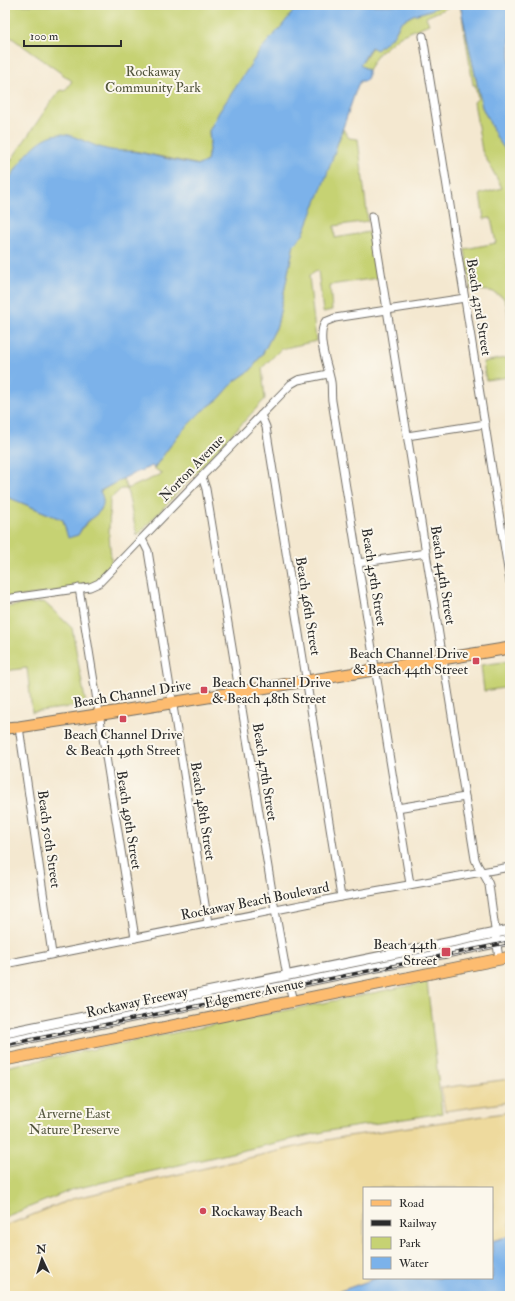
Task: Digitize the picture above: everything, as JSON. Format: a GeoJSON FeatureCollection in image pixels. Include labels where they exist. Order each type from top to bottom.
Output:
{"type":"FeatureCollection","features":[{"type":"Feature","properties":{"kind":"main road","name":"Beach Channel Drive"},"geometry":{"type":"LineString","coordinates":[[5,729],[510,648]]}},
{"type":"Feature","properties":{"kind":"main road","name":"Edgemere Avenue"},"geometry":{"type":"LineString","coordinates":[[5,1060],[510,957]]}},
{"type":"Feature","properties":{"kind":"street","name":"Beach 43rd Street"},"geometry":{"type":"LineString","coordinates":[[423,36],[510,582]]}},
{"type":"Feature","properties":{"kind":"street","name":"Beach 44th Street"},"geometry":{"type":"LineString","coordinates":[[372,216],[475,860],[489,885],[499,959]]}},
{"type":"Feature","properties":{"kind":"street"},"geometry":{"type":"LineString","coordinates":[[387,310],[465,298]]}},
{"type":"Feature","properties":{"kind":"street","name":"Beach 45th Street"},"geometry":{"type":"LineString","coordinates":[[387,310],[335,318],[325,322],[322,336],[328,374],[332,383],[332,401],[410,884]]}},
{"type":"Feature","properties":{"kind":"street","name":"Norton Avenue"},"geometry":{"type":"LineString","coordinates":[[5,599],[94,586],[102,581],[296,380],[328,374]]}},
{"type":"Feature","properties":{"kind":"street","name":"Beach 46th Street"},"geometry":{"type":"LineString","coordinates":[[261,415],[266,427],[341,897]]}},
{"type":"Feature","properties":{"kind":"street"},"geometry":{"type":"LineString","coordinates":[[407,436],[485,424]]}},
{"type":"Feature","properties":{"kind":"street","name":"Beach 47th Street"},"geometry":{"type":"LineString","coordinates":[[202,477],[206,488],[275,910],[292,1001]]}},
{"type":"Feature","properties":{"kind":"street","name":"Beach 48th Street"},"geometry":{"type":"LineString","coordinates":[[142,539],[148,551],[208,923]]}},
{"type":"Feature","properties":{"kind":"street"},"geometry":{"type":"LineString","coordinates":[[358,563],[426,552]]}},
{"type":"Feature","properties":{"kind":"street","name":"Beach 49th Street"},"geometry":{"type":"LineString","coordinates":[[79,588],[134,938]]}},
{"type":"Feature","properties":{"kind":"street","name":"Beach 50th Street"},"geometry":{"type":"LineString","coordinates":[[19,727],[52,954]]}},
{"type":"Feature","properties":{"kind":"street"},"geometry":{"type":"LineString","coordinates":[[397,808],[465,797]]}},
{"type":"Feature","properties":{"kind":"street","name":"Rockaway Beach Boulevard"},"geometry":{"type":"LineString","coordinates":[[5,964],[341,897],[510,867]]}},
{"type":"Feature","properties":{"kind":"street","name":"Rockaway Freeway"},"geometry":{"type":"LineString","coordinates":[[5,1033],[288,980],[496,938],[510,930]]}},
{"type":"Feature","properties":{"kind":"street","name":"Rockaway Freeway"},"geometry":{"type":"LineString","coordinates":[[496,938],[510,940]]}},
{"type":"Feature","properties":{"kind":"street","name":"Rockaway Freeway"},"geometry":{"type":"LineString","coordinates":[[5,1043],[288,980]]}},
{"type":"Feature","properties":{"kind":"green space","name":"Rockaway Community Park"},"geometry":{"type":"Polygon","coordinates":[[[5,5],[298,5],[209,131],[210,143],[207,161],[200,165],[135,151],[117,152],[100,148],[69,135],[5,189],[5,169],[53,99],[61,90],[65,91],[72,81],[5,33],[5,5]]]}},
{"type":"Feature","properties":{"kind":"green space"},"geometry":{"type":"Polygon","coordinates":[[[443,5],[453,5],[426,17],[429,24],[400,36],[378,54],[368,70],[360,65],[372,47],[396,31],[401,22],[413,15],[443,5]]]}},
{"type":"Feature","properties":{"kind":"green space"},"geometry":{"type":"Polygon","coordinates":[[[461,9],[482,107],[497,138],[510,157],[510,336],[507,306],[503,297],[491,291],[471,290],[465,249],[496,243],[491,218],[484,219],[480,194],[502,188],[482,151],[474,102],[478,98],[475,85],[473,85],[461,9]]]}},
{"type":"Feature","properties":{"kind":"green space"},"geometry":{"type":"Polygon","coordinates":[[[343,129],[349,138],[358,139],[368,221],[334,226],[335,238],[369,232],[378,278],[330,285],[332,310],[323,312],[318,270],[309,276],[316,341],[281,349],[262,368],[265,399],[137,536],[127,489],[162,474],[154,468],[179,434],[202,411],[219,399],[235,381],[251,370],[263,353],[277,326],[294,244],[303,235],[343,129]]]}},
{"type":"Feature","properties":{"kind":"green space"},"geometry":{"type":"Polygon","coordinates":[[[510,357],[510,377],[486,380],[483,362],[510,357]]]}},
{"type":"Feature","properties":{"kind":"green space"},"geometry":{"type":"Polygon","coordinates":[[[123,479],[127,489],[121,489],[110,499],[109,535],[112,570],[96,585],[5,599],[5,496],[63,520],[68,537],[78,535],[84,526],[102,509],[100,491],[123,479]]]}},
{"type":"Feature","properties":{"kind":"green space"},"geometry":{"type":"Polygon","coordinates":[[[44,602],[72,628],[86,705],[32,712],[27,668],[5,671],[5,607],[44,602]]]}},
{"type":"Feature","properties":{"kind":"green space"},"geometry":{"type":"Polygon","coordinates":[[[510,661],[510,687],[484,691],[481,665],[510,661]]]}},
{"type":"Feature","properties":{"kind":"green space","name":"Arverne East Nature Preserve"},"geometry":{"type":"Polygon","coordinates":[[[427,982],[442,1113],[328,1131],[74,1189],[5,1217],[5,1067],[427,982]]]}},
{"type":"Feature","properties":{"kind":"sand"},"geometry":{"type":"Polygon","coordinates":[[[510,1079],[510,1102],[445,1111],[441,1088],[510,1079]]]}},
{"type":"Feature","properties":{"kind":"sand","name":"Rockaway Beach"},"geometry":{"type":"Polygon","coordinates":[[[510,1112],[510,1236],[493,1241],[493,1187],[363,1187],[363,1279],[374,1279],[326,1296],[5,1296],[5,1226],[72,1199],[342,1137],[510,1112]]]}},
{"type":"Feature","properties":{"kind":"water"},"geometry":{"type":"Polygon","coordinates":[[[298,5],[443,5],[413,15],[401,22],[393,36],[377,50],[371,47],[360,65],[368,70],[368,77],[365,81],[360,81],[357,87],[326,177],[303,235],[294,244],[277,326],[263,353],[251,370],[235,381],[219,399],[202,411],[179,434],[154,468],[152,466],[128,476],[100,491],[103,502],[100,510],[85,524],[78,535],[68,538],[63,520],[5,496],[5,187],[23,159],[39,142],[58,134],[69,135],[101,148],[110,150],[137,152],[199,165],[207,161],[210,143],[209,131],[219,112],[261,49],[298,5]]]}},
{"type":"Feature","properties":{"kind":"water"},"geometry":{"type":"Polygon","coordinates":[[[459,5],[510,5],[510,157],[497,138],[482,107],[459,5]]]}},
{"type":"Feature","properties":{"kind":"water"},"geometry":{"type":"Polygon","coordinates":[[[510,1236],[510,1296],[326,1296],[374,1279],[493,1279],[493,1241],[510,1236]]]}},
{"type":"Feature","properties":{"kind":"railway"},"geometry":{"type":"LineString","coordinates":[[5,1045],[510,942]]}},
{"type":"Feature","properties":{"kind":"place","name":"Beach Channel Drive & Beach 44th Street"},"geometry":{"type":"Point","coordinates":[476,661]}},
{"type":"Feature","properties":{"kind":"place","name":"Beach Channel Drive & Beach 48th Street"},"geometry":{"type":"Point","coordinates":[204,690]}},
{"type":"Feature","properties":{"kind":"place","name":"Beach Channel Drive & Beach 49th Street"},"geometry":{"type":"Point","coordinates":[123,719]}},
{"type":"Feature","properties":{"kind":"place","name":"Beach 44th Street"},"geometry":{"type":"Point","coordinates":[446,952]}},
{"type":"Feature","properties":{"kind":"place","name":"Rockaway Beach"},"geometry":{"type":"Point","coordinates":[203,1211]}}]}
